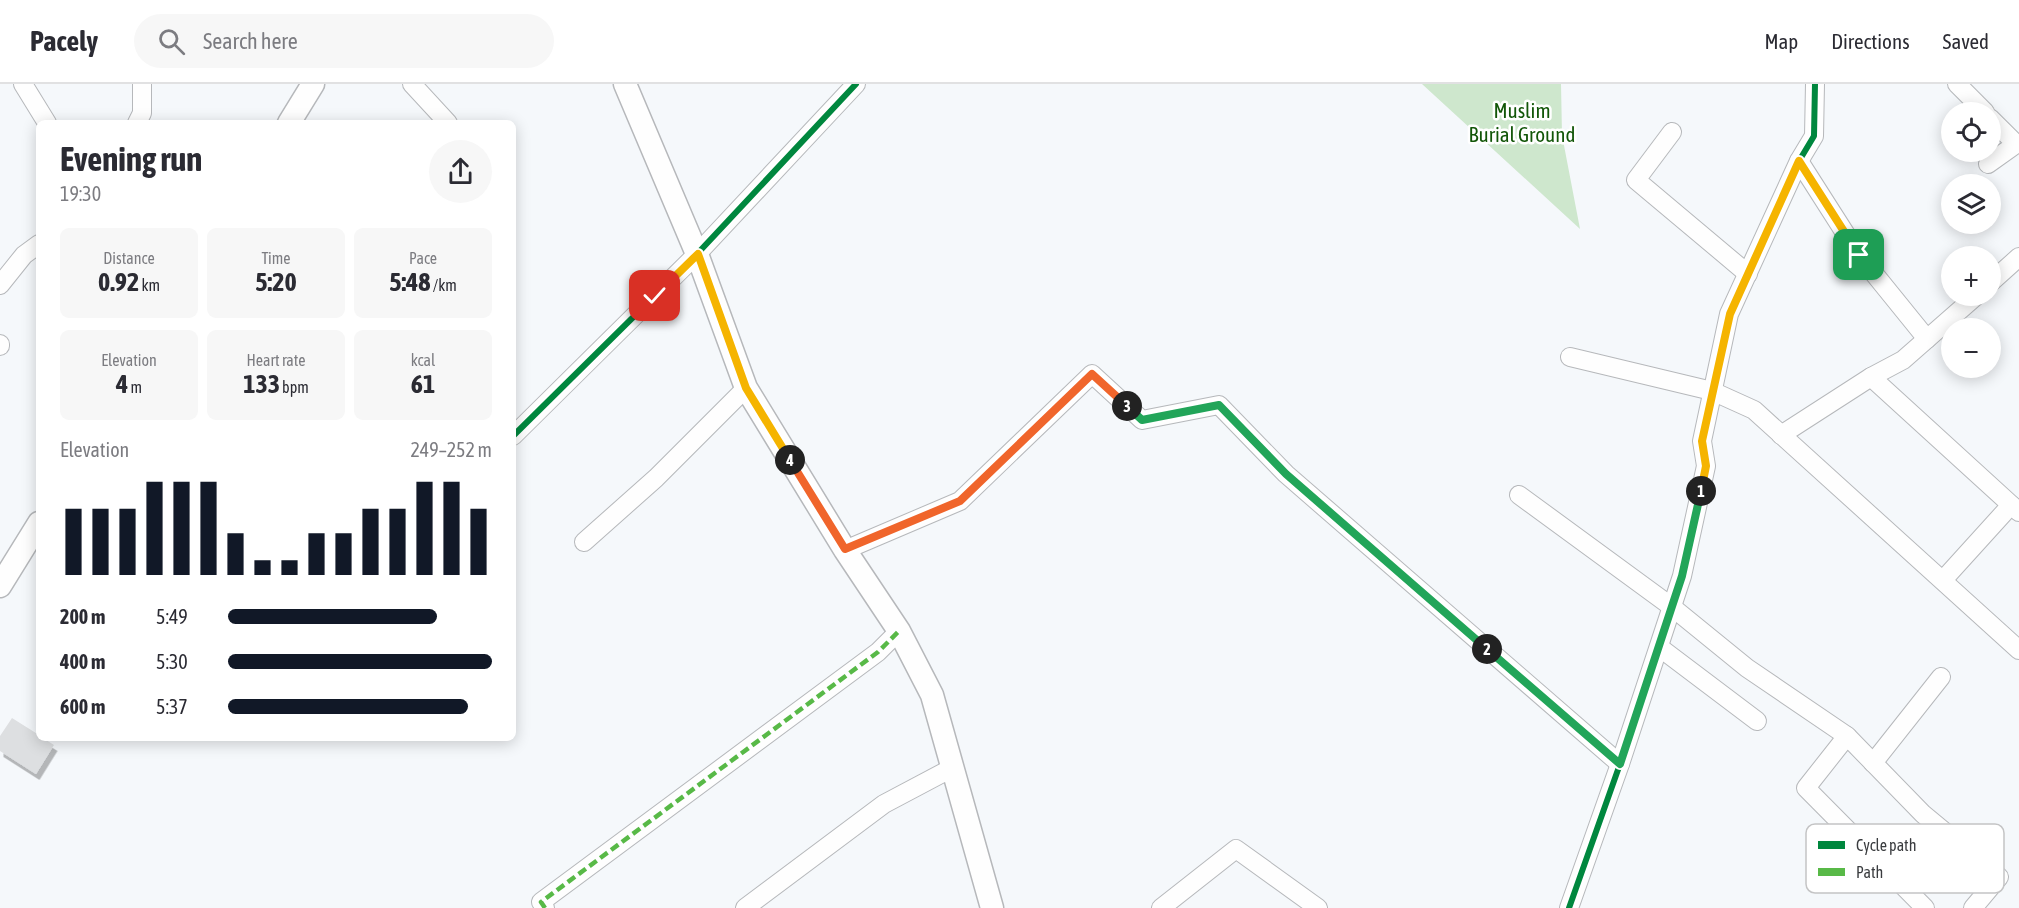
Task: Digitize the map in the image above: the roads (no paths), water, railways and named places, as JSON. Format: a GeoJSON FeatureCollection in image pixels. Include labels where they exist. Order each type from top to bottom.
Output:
{"type":"FeatureCollection","features":[{"type":"Feature","properties":{"kind":"main road"},"geometry":{"type":"LineString","coordinates":[[291,120],[313,84]]}},
{"type":"Feature","properties":{"kind":"main road"},"geometry":{"type":"LineString","coordinates":[[625,84],[698,254],[746,388],[845,549],[899,631],[932,695],[988,906]]}},
{"type":"Feature","properties":{"kind":"main road"},"geometry":{"type":"LineString","coordinates":[[0,586],[36,528]]}},
{"type":"Feature","properties":{"kind":"street"},"geometry":{"type":"LineString","coordinates":[[23,84],[45,120]]}},
{"type":"Feature","properties":{"kind":"street"},"geometry":{"type":"LineString","coordinates":[[138,120],[142,113],[142,84]]}},
{"type":"Feature","properties":{"kind":"street"},"geometry":{"type":"LineString","coordinates":[[516,433],[698,254],[856,84]]}},
{"type":"Feature","properties":{"kind":"street"},"geometry":{"type":"LineString","coordinates":[[1569,908],[1620,764],[1682,576],[1706,466],[1702,441],[1730,314],[1799,161],[1814,136],[1815,84]]}},
{"type":"Feature","properties":{"kind":"street"},"geometry":{"type":"LineString","coordinates":[[1957,84],[1975,102]]}},
{"type":"Feature","properties":{"kind":"street"},"geometry":{"type":"LineString","coordinates":[[422,88],[446,120]]}},
{"type":"Feature","properties":{"kind":"street"},"geometry":{"type":"LineString","coordinates":[[1988,164],[2018,144],[2001,128]]}},
{"type":"Feature","properties":{"kind":"street"},"geometry":{"type":"LineString","coordinates":[[1671,132],[1636,180],[1748,274]]}},
{"type":"Feature","properties":{"kind":"street"},"geometry":{"type":"LineString","coordinates":[[1799,161],[1859,255],[1927,339]]}},
{"type":"Feature","properties":{"kind":"street"},"geometry":{"type":"LineString","coordinates":[[0,285],[24,255],[36,246]]}},
{"type":"Feature","properties":{"kind":"street"},"geometry":{"type":"LineString","coordinates":[[2001,273],[2019,257]]}},
{"type":"Feature","properties":{"kind":"street"},"geometry":{"type":"LineString","coordinates":[[1782,435],[1871,377],[1903,360],[1965,306]]}},
{"type":"Feature","properties":{"kind":"street"},"geometry":{"type":"LineString","coordinates":[[1570,357],[1712,391],[1754,410],[2019,650]]}},
{"type":"Feature","properties":{"kind":"street"},"geometry":{"type":"LineString","coordinates":[[845,549],[960,501],[1092,374],[1142,420],[1219,405],[1286,474],[1620,764]]}},
{"type":"Feature","properties":{"kind":"street"},"geometry":{"type":"LineString","coordinates":[[1871,377],[2015,509],[1943,580]]}},
{"type":"Feature","properties":{"kind":"street"},"geometry":{"type":"LineString","coordinates":[[584,542],[656,478],[746,388]]}},
{"type":"Feature","properties":{"kind":"street"},"geometry":{"type":"LineString","coordinates":[[1519,495],[1672,607],[1747,668],[1847,736],[1935,824]]}},
{"type":"Feature","properties":{"kind":"street"},"geometry":{"type":"LineString","coordinates":[[545,908],[540,902],[878,652],[899,631]]}},
{"type":"Feature","properties":{"kind":"street"},"geometry":{"type":"LineString","coordinates":[[1659,647],[1757,721]]}},
{"type":"Feature","properties":{"kind":"street"},"geometry":{"type":"LineString","coordinates":[[1874,763],[1941,677]]}},
{"type":"Feature","properties":{"kind":"street"},"geometry":{"type":"LineString","coordinates":[[1842,824],[1806,788],[1847,736]]}},
{"type":"Feature","properties":{"kind":"street"},"geometry":{"type":"LineString","coordinates":[[745,908],[884,804],[952,768]]}},
{"type":"Feature","properties":{"kind":"street"},"geometry":{"type":"LineString","coordinates":[[1161,908],[1236,849],[1318,908]]}},
{"type":"Feature","properties":{"kind":"street"},"geometry":{"type":"LineString","coordinates":[[1910,893],[1925,908]]}},
{"type":"Feature","properties":{"kind":"street"},"geometry":{"type":"LineString","coordinates":[[1974,908],[1986,893]]}},
{"type":"Feature","properties":{"kind":"park label","name":"Muslim Burial Ground"},"geometry":{"type":"Point","coordinates":[1522,123]}}]}
